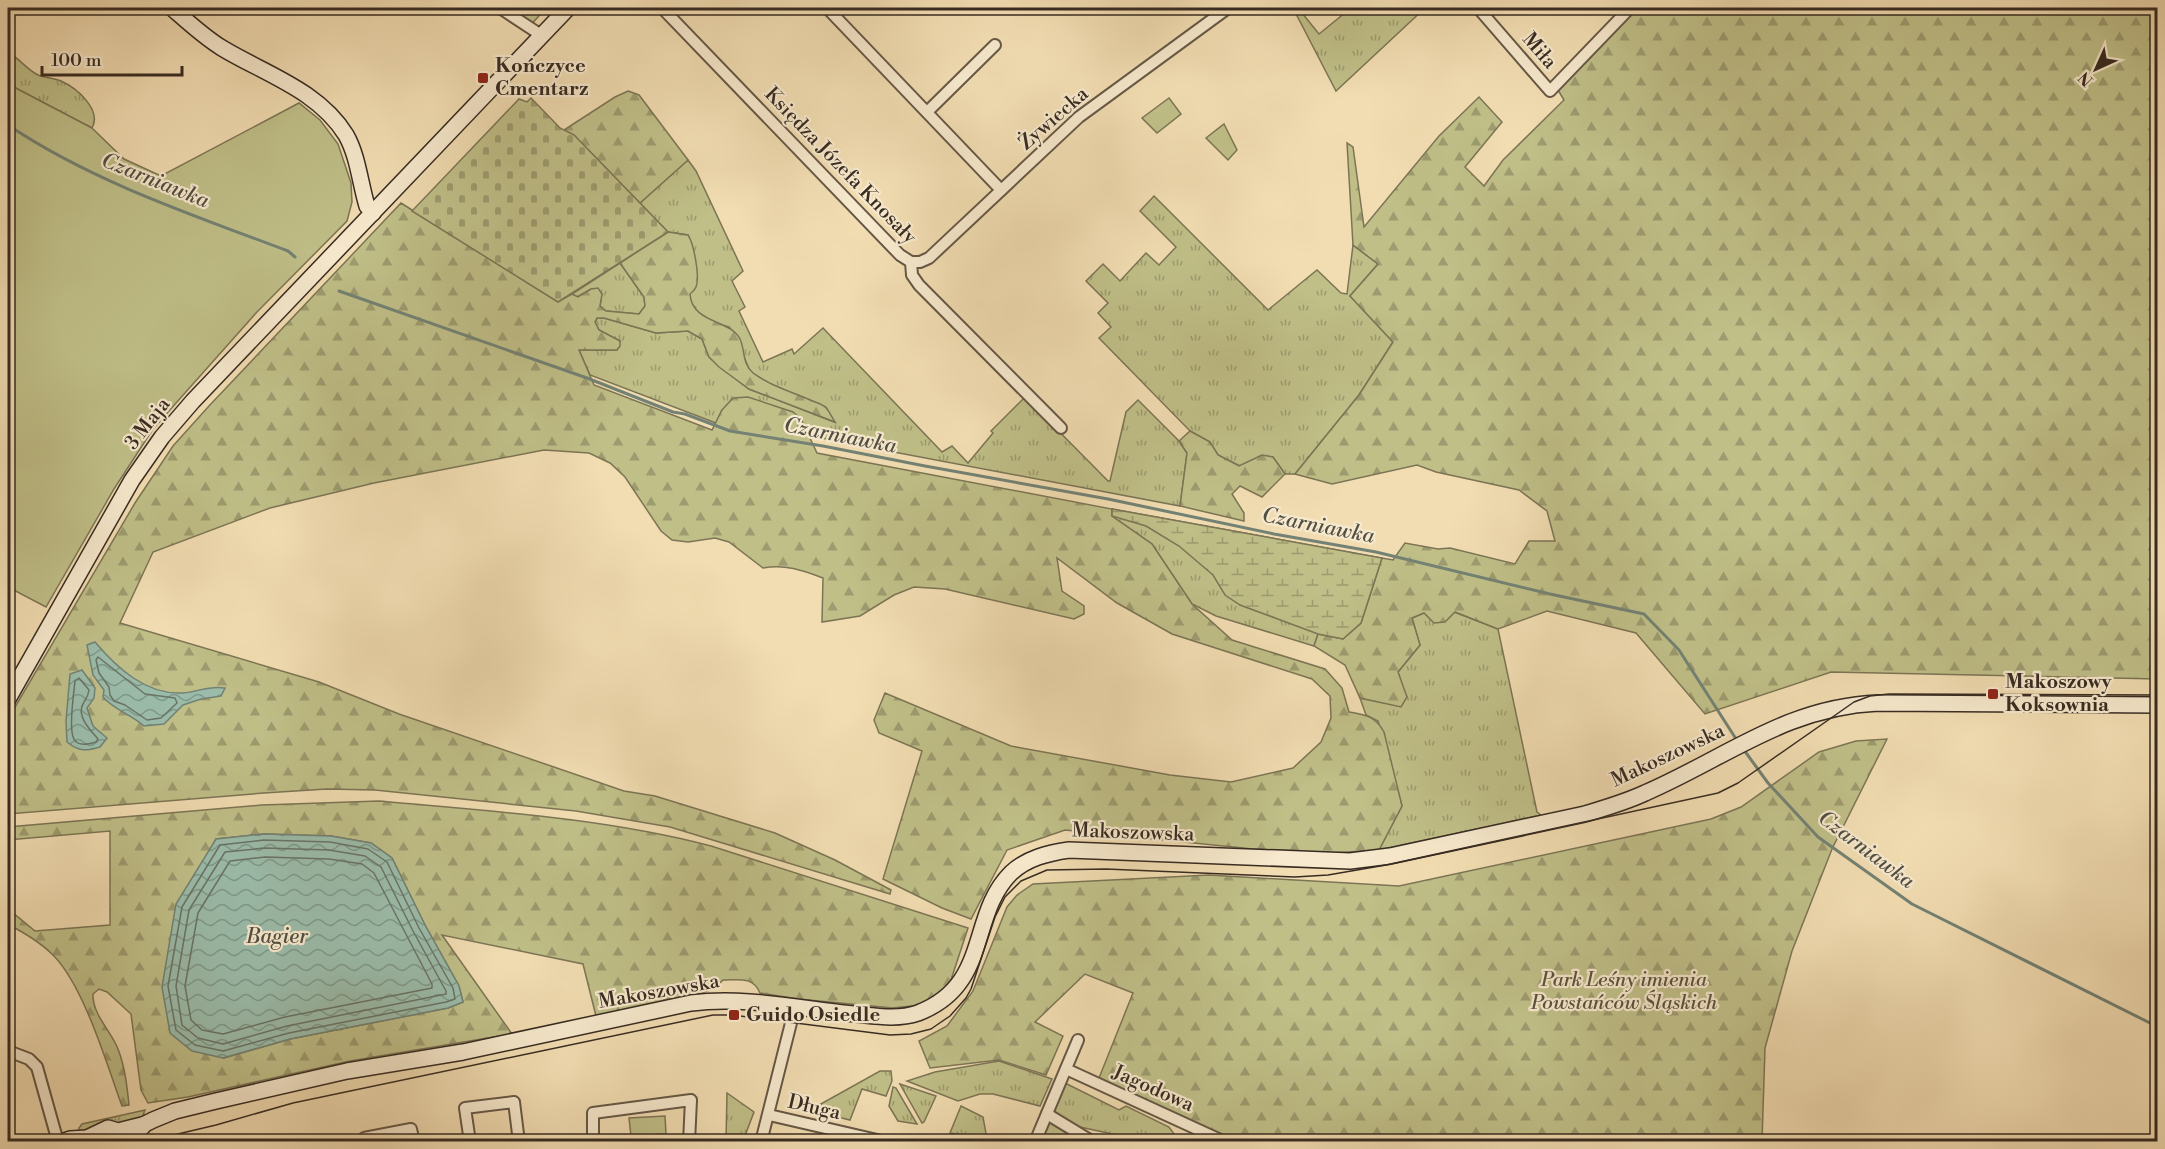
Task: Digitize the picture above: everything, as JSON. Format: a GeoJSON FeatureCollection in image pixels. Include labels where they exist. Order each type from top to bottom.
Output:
{"type":"FeatureCollection","features":[{"type":"Feature","properties":{"kind":"main road"},"geometry":{"type":"LineString","coordinates":[[172,8],[220,47],[296,88],[323,109],[341,129],[351,145],[367,206],[373,213]]}},
{"type":"Feature","properties":{"kind":"main road","name":"3 Maja"},"geometry":{"type":"LineString","coordinates":[[8,699],[124,494],[162,437],[193,400],[568,8]]}},
{"type":"Feature","properties":{"kind":"main road","name":"Makoszowska"},"geometry":{"type":"LineString","coordinates":[[59,1142],[93,1139],[103,1129],[114,1129],[124,1138],[145,1124],[175,1111],[259,1090],[347,1071],[463,1052],[692,1003],[729,1000],[889,1017],[917,1013],[948,996],[965,975],[994,897],[1011,873],[1039,856],[1069,850],[1326,861],[1371,859],[1585,814],[1613,805],[1645,794],[1781,725],[1816,712],[1862,704],[2157,705]]}},
{"type":"Feature","properties":{"kind":"street"},"geometry":{"type":"LineString","coordinates":[[500,8],[541,35]]}},
{"type":"Feature","properties":{"kind":"street","name":"Księdza Józefa Knosały"},"geometry":{"type":"LineString","coordinates":[[662,8],[900,255],[910,262],[912,275],[919,285],[1061,428]]}},
{"type":"Feature","properties":{"kind":"street"},"geometry":{"type":"LineString","coordinates":[[827,8],[1001,190]]}},
{"type":"Feature","properties":{"kind":"street","name":"Żywiecka"},"geometry":{"type":"LineString","coordinates":[[910,262],[920,262],[929,258],[1079,117],[1228,8]]}},
{"type":"Feature","properties":{"kind":"street","name":"Miła"},"geometry":{"type":"LineString","coordinates":[[1478,8],[1550,91],[1630,8]]}},
{"type":"Feature","properties":{"kind":"street"},"geometry":{"type":"LineString","coordinates":[[927,112],[995,45]]}},
{"type":"Feature","properties":{"kind":"street"},"geometry":{"type":"LineString","coordinates":[[761,1142],[795,1007]]}},
{"type":"Feature","properties":{"kind":"street"},"geometry":{"type":"LineString","coordinates":[[1035,1142],[1078,1040]]}},
{"type":"Feature","properties":{"kind":"street"},"geometry":{"type":"LineString","coordinates":[[8,1051],[29,1059],[37,1067],[59,1142]]}},
{"type":"Feature","properties":{"kind":"street","name":"Jagodowa"},"geometry":{"type":"LineString","coordinates":[[1066,1069],[1225,1142]]}},
{"type":"Feature","properties":{"kind":"street"},"geometry":{"type":"LineString","coordinates":[[593,1142],[593,1113],[691,1100],[689,1142]]}},
{"type":"Feature","properties":{"kind":"street"},"geometry":{"type":"LineString","coordinates":[[470,1142],[465,1108],[514,1102],[519,1142]]}},
{"type":"Feature","properties":{"kind":"street"},"geometry":{"type":"LineString","coordinates":[[1047,1114],[1094,1142]]}},
{"type":"Feature","properties":{"kind":"street","name":"Długa"},"geometry":{"type":"LineString","coordinates":[[769,1115],[886,1142]]}},
{"type":"Feature","properties":{"kind":"street"},"geometry":{"type":"LineString","coordinates":[[365,1142],[364,1138],[411,1129],[414,1142]]}},
{"type":"Feature","properties":{"kind":"green space"},"geometry":{"type":"Polygon","coordinates":[[[502,8],[546,8],[529,27],[502,8]]]}},
{"type":"Feature","properties":{"kind":"green space"},"geometry":{"type":"Polygon","coordinates":[[[1293,8],[1298,8],[1319,34],[1351,8],[1425,8],[1336,91],[1293,8]]]}},
{"type":"Feature","properties":{"kind":"green space"},"geometry":{"type":"Polygon","coordinates":[[[1658,8],[2157,8],[2157,679],[1831,672],[1705,714],[1636,633],[1547,611],[1498,629],[1455,612],[1445,622],[1434,623],[1424,613],[1412,618],[1420,645],[1398,672],[1407,697],[1401,707],[1360,698],[1345,665],[1314,646],[1318,634],[1343,639],[1361,623],[1382,558],[1393,560],[1405,543],[1438,549],[1450,548],[1515,564],[1529,541],[1555,541],[1547,511],[1519,490],[1436,472],[1417,465],[1332,484],[1295,474],[1359,395],[1393,342],[1350,296],[1378,264],[1353,245],[1347,143],[1353,147],[1364,227],[1439,136],[1479,97],[1502,122],[1465,167],[1484,186],[1503,160],[1564,100],[1558,90],[1631,14],[1653,13],[1658,8]]]}},
{"type":"Feature","properties":{"kind":"green space"},"geometry":{"type":"Polygon","coordinates":[[[8,52],[34,73],[61,81],[80,94],[94,114],[92,128],[8,84],[8,52]]]}},
{"type":"Feature","properties":{"kind":"green space"},"geometry":{"type":"Polygon","coordinates":[[[8,84],[92,128],[124,159],[161,176],[299,103],[320,120],[338,144],[351,183],[352,202],[347,221],[256,313],[153,429],[114,489],[46,607],[8,587],[8,84]]]}},
{"type":"Feature","properties":{"kind":"green space"},"geometry":{"type":"Polygon","coordinates":[[[628,91],[639,95],[688,160],[640,203],[574,135],[564,130],[628,91]]]}},
{"type":"Feature","properties":{"kind":"green space"},"geometry":{"type":"Polygon","coordinates":[[[531,98],[560,128],[574,135],[668,232],[558,302],[412,211],[519,99],[527,102],[531,98]]]}},
{"type":"Feature","properties":{"kind":"green space"},"geometry":{"type":"Polygon","coordinates":[[[1169,98],[1181,114],[1157,133],[1142,118],[1169,98]]]}},
{"type":"Feature","properties":{"kind":"green space"},"geometry":{"type":"Polygon","coordinates":[[[1224,124],[1237,150],[1228,160],[1206,138],[1224,124]]]}},
{"type":"Feature","properties":{"kind":"green space"},"geometry":{"type":"Polygon","coordinates":[[[688,160],[696,171],[743,271],[732,281],[745,307],[739,311],[763,362],[792,349],[794,354],[823,328],[942,452],[952,446],[968,463],[993,433],[991,431],[1025,397],[1108,481],[1110,481],[1126,412],[1138,400],[1179,441],[1187,453],[1180,506],[862,446],[847,441],[809,437],[801,419],[722,410],[716,423],[590,375],[579,350],[617,350],[620,341],[599,330],[595,323],[597,318],[656,333],[688,331],[702,339],[709,357],[749,389],[834,422],[826,407],[768,383],[750,371],[739,338],[729,327],[712,322],[697,311],[690,301],[688,235],[668,232],[640,203],[688,160]]]}},
{"type":"Feature","properties":{"kind":"green space"},"geometry":{"type":"Polygon","coordinates":[[[1154,196],[1268,310],[1317,270],[1341,293],[1347,294],[1353,245],[1378,264],[1350,296],[1393,342],[1359,395],[1295,474],[1285,474],[1273,457],[1240,466],[1218,455],[1210,442],[1190,431],[1099,338],[1111,327],[1098,313],[1108,303],[1086,281],[1103,264],[1120,281],[1146,253],[1159,265],[1176,247],[1140,211],[1154,196]]]}},
{"type":"Feature","properties":{"kind":"green space"},"geometry":{"type":"Polygon","coordinates":[[[401,203],[558,302],[572,294],[578,297],[591,289],[598,288],[602,294],[600,306],[606,311],[639,314],[645,306],[644,297],[620,263],[668,232],[688,235],[697,269],[696,287],[690,294],[692,304],[697,311],[735,333],[742,343],[747,365],[753,373],[772,384],[823,406],[835,422],[749,389],[719,367],[709,357],[702,339],[688,331],[656,333],[604,318],[597,318],[595,322],[599,330],[620,341],[617,350],[579,350],[594,385],[712,430],[722,410],[733,398],[748,397],[793,412],[801,419],[817,453],[1112,509],[1112,516],[1152,544],[1192,604],[1232,640],[1325,669],[1342,688],[1349,712],[1370,717],[1381,727],[1402,806],[1379,850],[1332,853],[1253,849],[1065,830],[1007,850],[971,919],[942,908],[883,879],[922,751],[879,733],[874,720],[885,693],[1011,746],[1170,775],[1231,782],[1293,768],[1321,742],[1331,718],[1330,696],[1312,679],[1172,634],[1117,603],[1057,558],[1062,591],[1084,606],[1084,614],[1074,619],[945,589],[914,587],[894,595],[860,616],[822,622],[823,578],[793,568],[763,568],[729,542],[715,538],[688,542],[672,540],[661,531],[625,477],[610,463],[589,453],[544,450],[374,483],[270,508],[153,552],[120,623],[319,682],[399,714],[624,791],[655,796],[775,833],[835,860],[891,890],[890,894],[670,827],[576,811],[375,790],[327,789],[264,793],[8,814],[8,719],[135,503],[173,446],[401,203]]]}},
{"type":"Feature","properties":{"kind":"green space"},"geometry":{"type":"Polygon","coordinates":[[[620,263],[644,297],[645,306],[639,314],[606,311],[600,306],[602,294],[591,289],[577,297],[572,294],[620,263]]]}},
{"type":"Feature","properties":{"kind":"green space"},"geometry":{"type":"Polygon","coordinates":[[[1190,431],[1210,442],[1218,455],[1239,466],[1262,455],[1273,457],[1285,474],[1262,497],[1240,486],[1232,494],[1244,513],[1244,521],[1180,506],[1187,453],[1179,441],[1190,431]]]}},
{"type":"Feature","properties":{"kind":"green space"},"geometry":{"type":"Polygon","coordinates":[[[1112,509],[1382,558],[1343,639],[1318,634],[1314,646],[1216,616],[1192,604],[1152,544],[1112,516],[1112,509]]]}},
{"type":"Feature","properties":{"kind":"green space"},"geometry":{"type":"Polygon","coordinates":[[[1112,509],[1382,558],[1361,623],[1343,639],[1318,634],[1240,605],[1225,595],[1213,575],[1179,546],[1146,526],[1112,516],[1112,509]]]}},
{"type":"Feature","properties":{"kind":"green space"},"geometry":{"type":"Polygon","coordinates":[[[1454,612],[1498,629],[1537,812],[1541,815],[1379,850],[1402,806],[1378,721],[1366,715],[1360,698],[1401,706],[1406,697],[1398,672],[1420,645],[1412,618],[1424,613],[1454,612]]]}},
{"type":"Feature","properties":{"kind":"green space","name":"Park Leśny imienia Powstańców Śląskich"},"geometry":{"type":"Polygon","coordinates":[[[1887,739],[1832,849],[1792,951],[1765,1048],[1762,1141],[1234,1141],[1099,1078],[1133,993],[1085,974],[1035,1022],[1063,1036],[1046,1075],[999,1060],[930,1068],[919,1041],[947,1026],[973,991],[1007,907],[1017,895],[1033,884],[1209,875],[1399,886],[1711,819],[1741,807],[1819,752],[1856,741],[1887,739]]]}},
{"type":"Feature","properties":{"kind":"green space"},"geometry":{"type":"Polygon","coordinates":[[[379,801],[588,822],[671,836],[711,846],[968,928],[950,983],[933,999],[920,1005],[893,1008],[798,999],[760,993],[749,981],[723,980],[715,988],[696,995],[596,1016],[583,964],[442,935],[512,1034],[350,1061],[188,1097],[148,1103],[141,1090],[131,1014],[107,992],[99,989],[93,994],[96,1008],[115,1042],[124,1070],[129,1105],[122,1106],[94,1027],[75,986],[53,955],[26,934],[8,924],[8,876],[12,912],[35,931],[110,925],[110,831],[8,840],[8,827],[262,805],[379,801]],[[264,834],[216,839],[207,856],[224,1058],[290,1039],[448,1008],[463,1002],[459,986],[425,925],[392,858],[371,843],[331,836],[264,834]]]}},
{"type":"Feature","properties":{"kind":"green space"},"geometry":{"type":"Polygon","coordinates":[[[999,1061],[1052,1079],[1040,1106],[993,1094],[980,1094],[958,1101],[907,1081],[935,1072],[999,1061]]]}},
{"type":"Feature","properties":{"kind":"green space"},"geometry":{"type":"Polygon","coordinates":[[[880,1071],[891,1071],[892,1081],[886,1096],[862,1089],[850,1120],[810,1110],[880,1071]]]}},
{"type":"Feature","properties":{"kind":"green space"},"geometry":{"type":"Polygon","coordinates":[[[1065,1083],[1119,1110],[1126,1106],[1169,1127],[1177,1138],[1185,1141],[1145,1141],[1066,1124],[1052,1114],[1065,1083]]]}},
{"type":"Feature","properties":{"kind":"green space"},"geometry":{"type":"Polygon","coordinates":[[[900,1084],[936,1096],[924,1122],[922,1123],[900,1084]]]}},
{"type":"Feature","properties":{"kind":"green space"},"geometry":{"type":"Polygon","coordinates":[[[893,1087],[896,1088],[917,1124],[898,1121],[889,1106],[893,1087]]]}},
{"type":"Feature","properties":{"kind":"green space"},"geometry":{"type":"Polygon","coordinates":[[[727,1093],[754,1112],[743,1141],[726,1141],[727,1093]]]}},
{"type":"Feature","properties":{"kind":"green space"},"geometry":{"type":"Polygon","coordinates":[[[961,1106],[983,1117],[987,1139],[950,1133],[961,1106]]]}},
{"type":"Feature","properties":{"kind":"green space"},"geometry":{"type":"Polygon","coordinates":[[[145,1110],[142,1118],[79,1134],[82,1124],[145,1110]]]}},
{"type":"Feature","properties":{"kind":"green space"},"geometry":{"type":"Polygon","coordinates":[[[665,1116],[666,1134],[631,1136],[629,1118],[665,1116]]]}},
{"type":"Feature","properties":{"kind":"green space"},"geometry":{"type":"Polygon","coordinates":[[[1049,1122],[1080,1141],[1040,1142],[1049,1122]]]}},
{"type":"Feature","properties":{"kind":"water"},"geometry":{"type":"Polygon","coordinates":[[[95,642],[133,678],[157,690],[183,693],[214,687],[225,688],[221,696],[183,705],[164,724],[144,726],[103,697],[104,690],[93,675],[87,645],[95,642]]]}},
{"type":"Feature","properties":{"kind":"water"},"geometry":{"type":"Polygon","coordinates":[[[82,670],[95,688],[94,698],[87,708],[93,726],[107,738],[100,747],[87,750],[75,748],[67,742],[66,721],[70,674],[82,670]]]}},
{"type":"Feature","properties":{"kind":"water","name":"Bagier"},"geometry":{"type":"Polygon","coordinates":[[[264,834],[331,836],[371,843],[392,858],[425,925],[459,986],[463,1002],[448,1008],[290,1039],[223,1058],[192,1051],[170,1033],[162,987],[176,904],[216,839],[264,834]]]}},
{"type":"Feature","properties":{"kind":"waterway","name":"Czarniawka"},"geometry":{"type":"LineString","coordinates":[[8,125],[74,164],[144,196],[288,251],[295,257]]}},
{"type":"Feature","properties":{"kind":"waterway","name":"Czarniawka"},"geometry":{"type":"LineString","coordinates":[[339,291],[730,431],[1108,499],[1274,534],[1376,552],[1644,614],[1679,650],[1738,742]]}},
{"type":"Feature","properties":{"kind":"waterway","name":"Czarniawka"},"geometry":{"type":"LineString","coordinates":[[1744,750],[1768,783],[1818,837],[1912,904],[2158,1027]]}},
{"type":"Feature","properties":{"kind":"tram line"},"geometry":{"type":"LineString","coordinates":[[144,1142],[293,1103],[713,1015],[732,1015],[890,1035],[911,1034],[931,1029],[950,1016],[966,998],[995,917],[1005,897],[1021,881],[1047,870],[1106,869],[1295,877],[1328,875],[1386,865],[1718,793],[1738,783],[1854,702],[1870,696],[1889,694],[2158,695]]}},
{"type":"Feature","properties":{"kind":"place","name":"Kończyce Cmentarz"},"geometry":{"type":"Point","coordinates":[483,78]}},
{"type":"Feature","properties":{"kind":"place","name":"Makoszowy Koksownia"},"geometry":{"type":"Point","coordinates":[1993,694]}},
{"type":"Feature","properties":{"kind":"place","name":"Guido Osiedle"},"geometry":{"type":"Point","coordinates":[734,1015]}}]}
